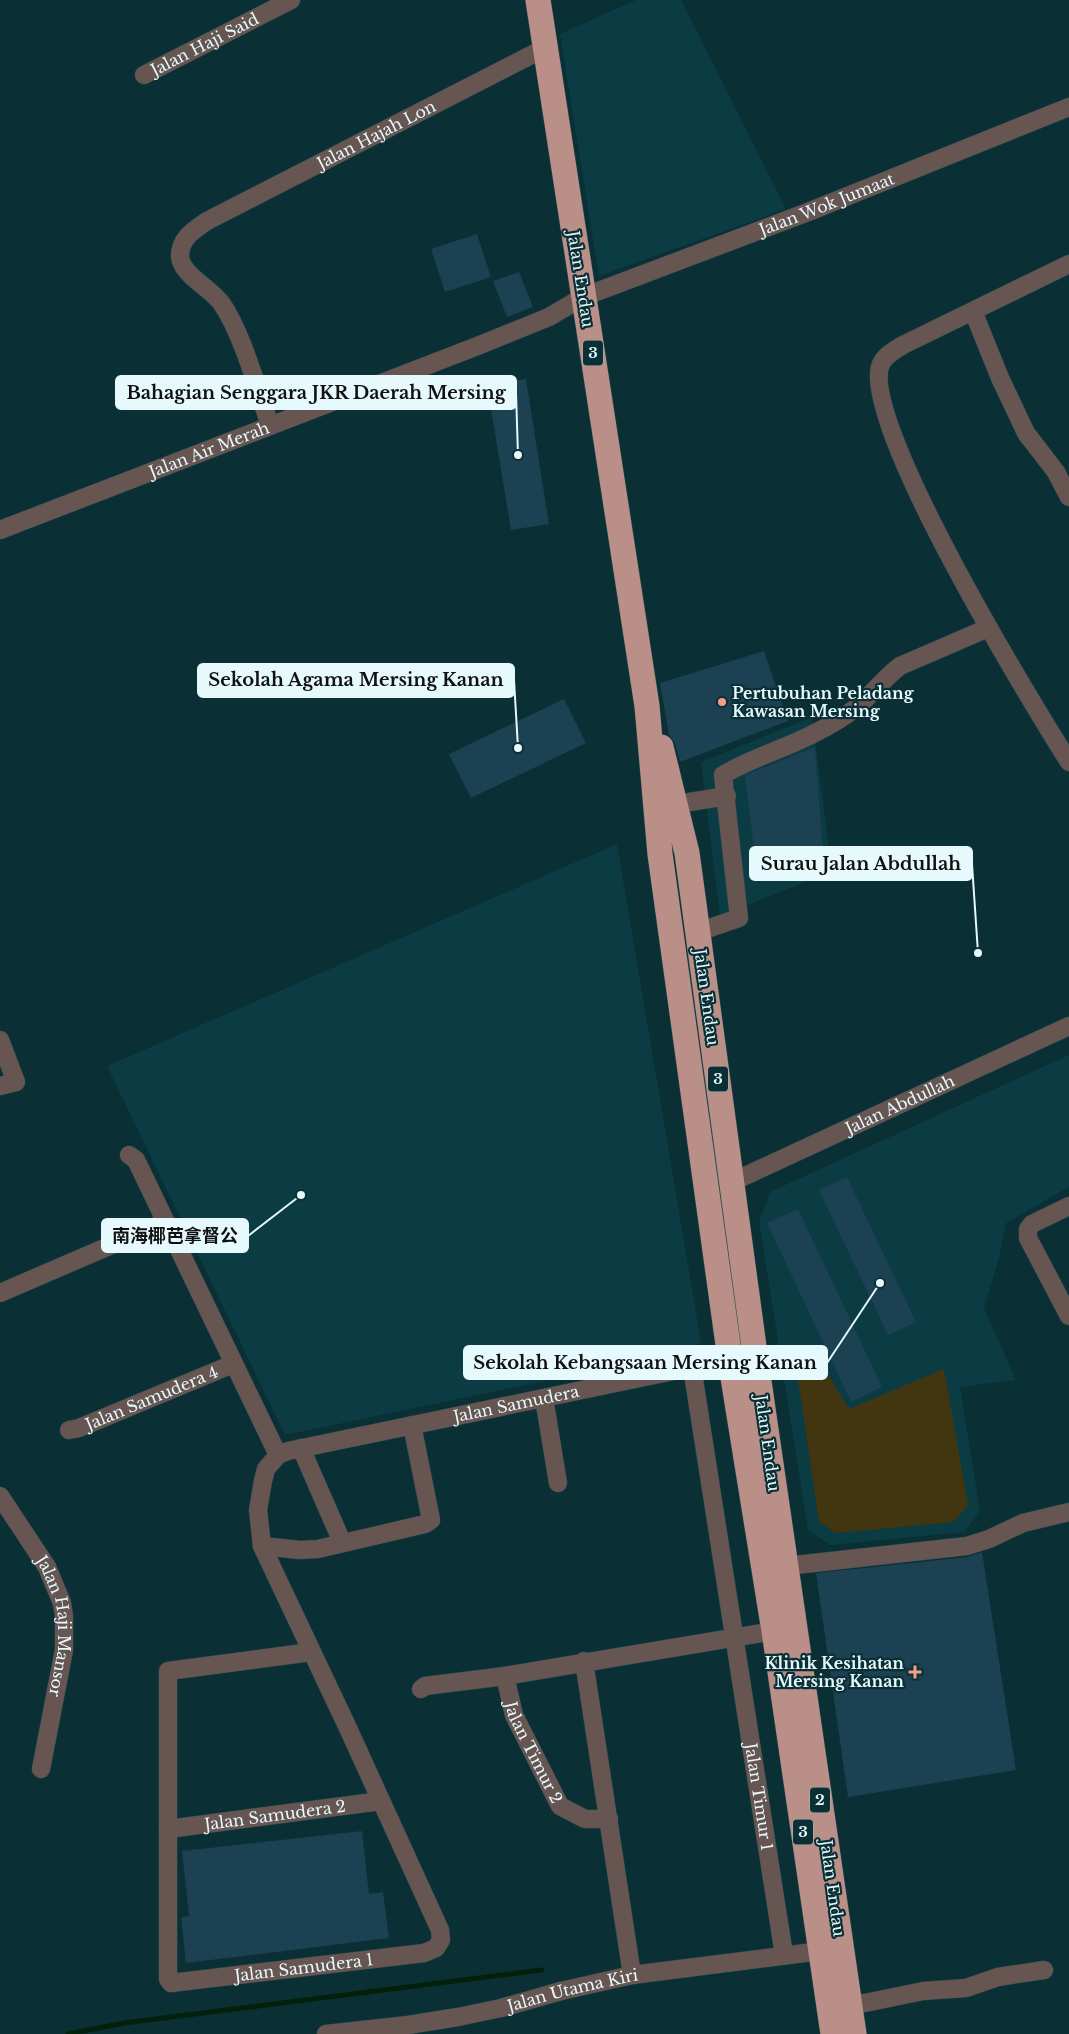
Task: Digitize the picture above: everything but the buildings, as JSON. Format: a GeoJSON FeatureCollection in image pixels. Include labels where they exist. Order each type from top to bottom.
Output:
{"type":"FeatureCollection","features":[{"type":"Feature","properties":{"kind":"highway","name":"Jalan Endau"},"geometry":{"type":"LineString","coordinates":[[538,0],[647,706],[655,818],[730,1360],[774,1631],[833,2034]]}},
{"type":"Feature","properties":{"kind":"highway","name":"Jalan Endau"},"geometry":{"type":"LineString","coordinates":[[647,706],[677,804],[688,852],[755,1354],[854,2034]]}},
{"type":"Feature","properties":{"kind":"street","name":"Jalan Haji Said"},"geometry":{"type":"LineString","coordinates":[[144,75],[291,0]]}},
{"type":"Feature","properties":{"kind":"street","name":"Jalan Hajah Lon"},"geometry":{"type":"LineString","coordinates":[[270,425],[250,368],[222,304],[207,287],[193,277],[181,262],[181,249],[186,237],[207,221],[545,48]]}},
{"type":"Feature","properties":{"kind":"street","name":"Jalan Wok Jumaat"},"geometry":{"type":"LineString","coordinates":[[584,297],[808,212],[1069,108]]}},
{"type":"Feature","properties":{"kind":"street"},"geometry":{"type":"LineString","coordinates":[[1069,264],[887,355],[880,365],[878,387],[886,419],[935,529],[988,628],[1069,762]]}},
{"type":"Feature","properties":{"kind":"street","name":"Jalan Air Merah"},"geometry":{"type":"LineString","coordinates":[[0,530],[489,342],[565,310],[584,297]]}},
{"type":"Feature","properties":{"kind":"street"},"geometry":{"type":"LineString","coordinates":[[973,311],[1000,378],[1026,433],[1056,472],[1069,497]]}},
{"type":"Feature","properties":{"kind":"street"},"geometry":{"type":"LineString","coordinates":[[698,932],[739,918],[727,796],[723,775],[738,766],[773,753],[814,734],[854,709],[888,675],[900,666],[988,628]]}},
{"type":"Feature","properties":{"kind":"street"},"geometry":{"type":"LineString","coordinates":[[655,818],[677,804],[727,796]]}},
{"type":"Feature","properties":{"kind":"street","name":"Jalan Abdullah"},"geometry":{"type":"LineString","coordinates":[[732,1182],[1069,1026]]}},
{"type":"Feature","properties":{"kind":"street"},"geometry":{"type":"LineString","coordinates":[[0,1040],[8,1084]]}},
{"type":"Feature","properties":{"kind":"street"},"geometry":{"type":"LineString","coordinates":[[129,1156],[136,1160],[278,1455],[266,1469],[260,1490],[258,1510],[262,1546],[380,1800]]}},
{"type":"Feature","properties":{"kind":"street"},"geometry":{"type":"LineString","coordinates":[[1069,1206],[1032,1224],[1028,1229],[1028,1238],[1069,1316]]}},
{"type":"Feature","properties":{"kind":"street"},"geometry":{"type":"LineString","coordinates":[[0,1293],[165,1222]]}},
{"type":"Feature","properties":{"kind":"street","name":"Jalan Samudera"},"geometry":{"type":"LineString","coordinates":[[278,1455],[301,1448],[755,1354]]}},
{"type":"Feature","properties":{"kind":"street","name":"Jalan Samudera 4"},"geometry":{"type":"LineString","coordinates":[[69,1430],[79,1428],[233,1364]]}},
{"type":"Feature","properties":{"kind":"street","name":"Jalan Timur 1"},"geometry":{"type":"LineString","coordinates":[[692,1367],[784,1955]]}},
{"type":"Feature","properties":{"kind":"street"},"geometry":{"type":"LineString","coordinates":[[544,1398],[558,1483]]}},
{"type":"Feature","properties":{"kind":"street"},"geometry":{"type":"LineString","coordinates":[[262,1546],[309,1549],[425,1524],[431,1520],[412,1425]]}},
{"type":"Feature","properties":{"kind":"street"},"geometry":{"type":"LineString","coordinates":[[301,1448],[342,1542]]}},
{"type":"Feature","properties":{"kind":"street","name":"Jalan Haji Mansor"},"geometry":{"type":"LineString","coordinates":[[0,1496],[44,1563],[62,1603],[64,1616],[64,1650],[41,1769]]}},
{"type":"Feature","properties":{"kind":"street"},"geometry":{"type":"LineString","coordinates":[[786,1566],[967,1546],[989,1539],[1022,1523],[1069,1512]]}},
{"type":"Feature","properties":{"kind":"street"},"geometry":{"type":"LineString","coordinates":[[421,1689],[425,1686],[505,1676],[774,1631]]}},
{"type":"Feature","properties":{"kind":"street"},"geometry":{"type":"LineString","coordinates":[[168,1829],[168,1671],[311,1652]]}},
{"type":"Feature","properties":{"kind":"street"},"geometry":{"type":"LineString","coordinates":[[584,1662],[632,1975]]}},
{"type":"Feature","properties":{"kind":"street","name":"Jalan Timur 2"},"geometry":{"type":"LineString","coordinates":[[505,1676],[514,1716],[560,1806],[585,1819],[609,1819]]}},
{"type":"Feature","properties":{"kind":"street","name":"Jalan Samudera 2"},"geometry":{"type":"LineString","coordinates":[[168,1829],[380,1800]]}},
{"type":"Feature","properties":{"kind":"street","name":"Jalan Samudera 1"},"geometry":{"type":"LineString","coordinates":[[168,1829],[168,1979],[171,1983],[424,1952],[436,1948],[441,1940],[440,1930],[380,1800]]}},
{"type":"Feature","properties":{"kind":"street","name":"Jalan Utama Kiri"},"geometry":{"type":"LineString","coordinates":[[326,2034],[458,2017],[534,2001],[561,1991],[632,1975],[821,1951]]}},
{"type":"Feature","properties":{"kind":"street"},"geometry":{"type":"LineString","coordinates":[[850,2003],[865,2003],[914,1993],[966,1988],[998,1976],[1044,1970]]}},
{"type":"Feature","properties":{"kind":"shaded area"},"geometry":{"type":"Polygon","coordinates":[[[636,0],[681,0],[786,209],[599,276],[560,34],[636,0]]]}},
{"type":"Feature","properties":{"kind":"shaded area"},"geometry":{"type":"Polygon","coordinates":[[[812,717],[832,871],[720,916],[701,762],[812,717]]]}},
{"type":"Feature","properties":{"kind":"shaded area"},"geometry":{"type":"Polygon","coordinates":[[[617,844],[701,1342],[680,1353],[285,1435],[107,1066],[617,844]]]}},
{"type":"Feature","properties":{"kind":"shaded area"},"geometry":{"type":"Polygon","coordinates":[[[1069,1055],[1069,1187],[1006,1223],[999,1258],[984,1308],[1016,1380],[960,1387],[980,1511],[965,1532],[830,1545],[808,1530],[759,1221],[770,1192],[1069,1055]]]}},
{"type":"Feature","properties":{"kind":"shaded area"},"geometry":{"type":"Polygon","coordinates":[[[944,1369],[968,1505],[953,1522],[836,1533],[819,1522],[797,1372],[825,1370],[849,1409],[944,1369]]]}},
{"type":"Feature","properties":{"kind":"waterway"},"geometry":{"type":"LineString","coordinates":[[68,2034],[124,2023],[542,1970]]}},
{"type":"Feature","properties":{"kind":"place","name":"Bahagian Senggara JKR Daerah Mersing"},"geometry":{"type":"Point","coordinates":[518,455]}},
{"type":"Feature","properties":{"kind":"place","name":"Pertubuhan Peladang Kawasan Mersing"},"geometry":{"type":"Point","coordinates":[722,702]}},
{"type":"Feature","properties":{"kind":"place","name":"Sekolah Agama Mersing Kanan"},"geometry":{"type":"Point","coordinates":[518,748]}},
{"type":"Feature","properties":{"kind":"place","name":"Surau Jalan Abdullah"},"geometry":{"type":"Point","coordinates":[978,953]}},
{"type":"Feature","properties":{"kind":"place","name":"南海椰芭拿督公"},"geometry":{"type":"Point","coordinates":[301,1195]}},
{"type":"Feature","properties":{"kind":"place","name":"Sekolah Kebangsaan Mersing Kanan"},"geometry":{"type":"Point","coordinates":[880,1283]}},
{"type":"Feature","properties":{"kind":"place","name":"Klinik Kesihatan Mersing Kanan"},"geometry":{"type":"Point","coordinates":[915,1672]}}]}
